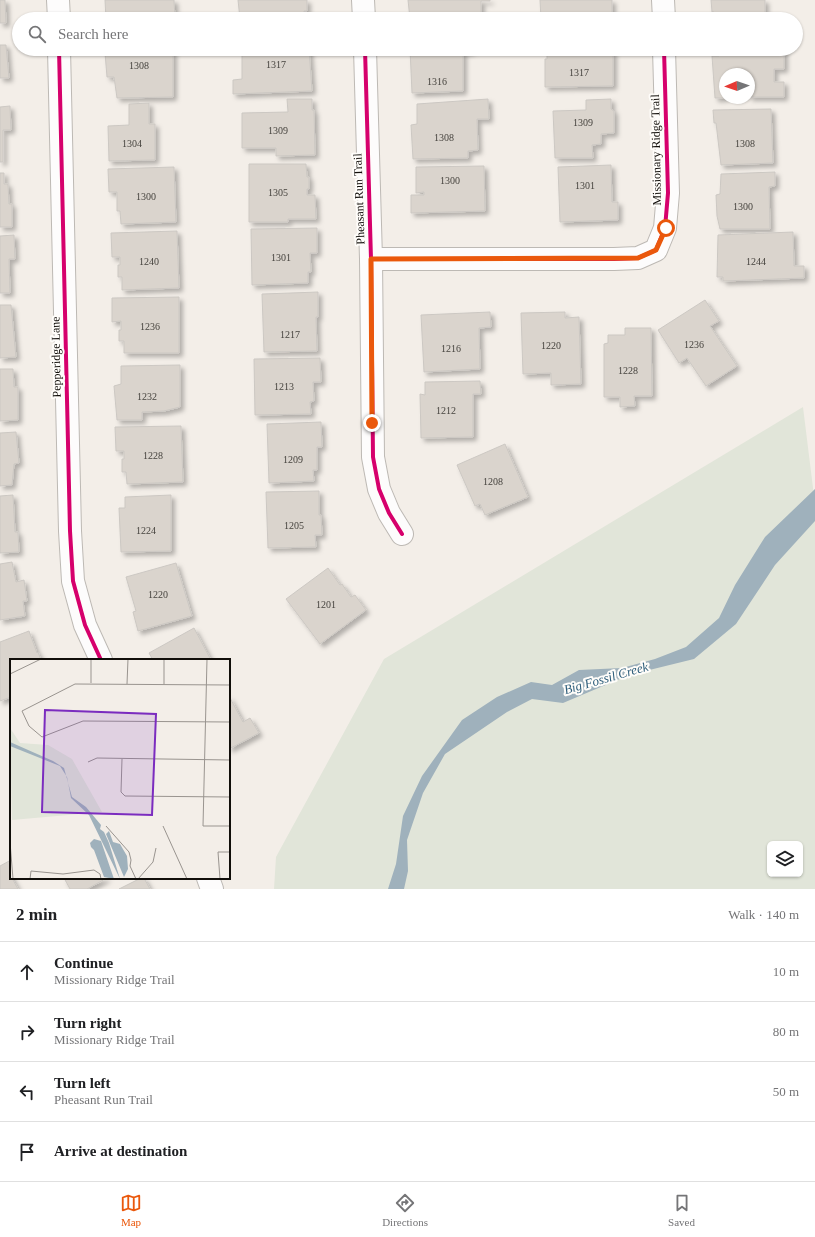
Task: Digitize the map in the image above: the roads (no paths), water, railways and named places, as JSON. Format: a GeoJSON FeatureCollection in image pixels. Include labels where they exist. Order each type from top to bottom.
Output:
{"type":"FeatureCollection","features":[{"type":"Feature","properties":{"kind":"street"},"geometry":{"type":"LineString","coordinates":[[58,0],[59,12]]}},
{"type":"Feature","properties":{"kind":"street"},"geometry":{"type":"LineString","coordinates":[[363,0],[364,12]]}},
{"type":"Feature","properties":{"kind":"street"},"geometry":{"type":"LineString","coordinates":[[663,0],[664,12]]}},
{"type":"Feature","properties":{"kind":"street","name":"Pepperidge Lane"},"geometry":{"type":"LineString","coordinates":[[59,56],[70,532],[73,581],[85,625],[101,659]]}},
{"type":"Feature","properties":{"kind":"street","name":"Pheasant Run Trail"},"geometry":{"type":"LineString","coordinates":[[365,56],[371,259],[373,457],[382,495],[389,513],[402,534]]}},
{"type":"Feature","properties":{"kind":"street","name":"Missionary Ridge Trail"},"geometry":{"type":"LineString","coordinates":[[371,259],[638,258],[656,250],[666,228],[668,193],[664,56]]}},
{"type":"Feature","properties":{"kind":"street"},"geometry":{"type":"LineString","coordinates":[[208,879],[212,889]]}},
{"type":"Feature","properties":{"kind":"water","name":"Big Fossil Creek"},"geometry":{"type":"Polygon","coordinates":[[[815,489],[815,521],[775,565],[736,624],[694,659],[629,675],[563,703],[532,699],[507,712],[445,754],[423,793],[407,840],[408,871],[404,889],[388,889],[396,864],[403,816],[422,776],[462,720],[497,697],[531,682],[552,685],[579,670],[622,668],[655,659],[686,647],[719,618],[735,585],[765,537],[815,489]]]}}]}
